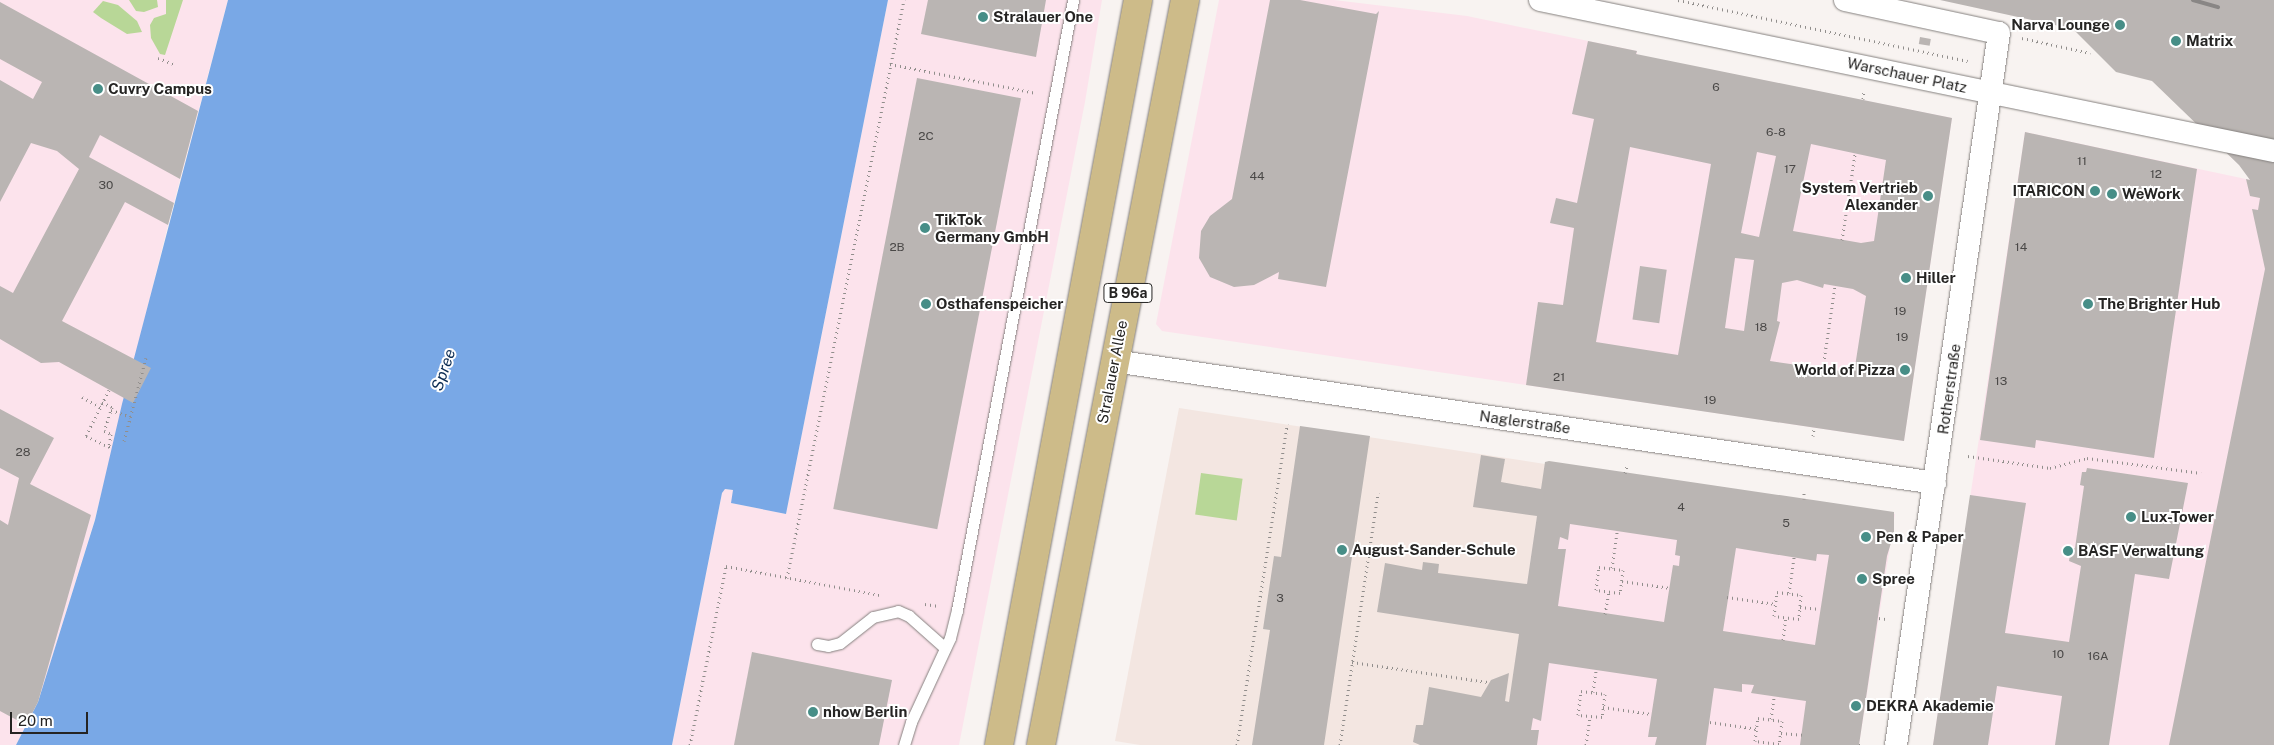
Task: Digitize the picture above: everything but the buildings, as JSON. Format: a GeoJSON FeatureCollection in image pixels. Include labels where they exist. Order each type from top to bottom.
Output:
{"type":"FeatureCollection","features":[{"type":"Feature","properties":{"kind":"main road","name":"B 96a"},"geometry":{"type":"LineString","coordinates":[[999,745],[1049,491],[1138,0]]}},
{"type":"Feature","properties":{"kind":"main road","name":"Stralauer Allee"},"geometry":{"type":"LineString","coordinates":[[1041,745],[1184,0]]}},
{"type":"Feature","properties":{"kind":"street","name":"Warschauer Platz"},"geometry":{"type":"LineString","coordinates":[[1540,0],[2274,151]]}},
{"type":"Feature","properties":{"kind":"street"},"geometry":{"type":"LineString","coordinates":[[1845,0],[1999,33]]}},
{"type":"Feature","properties":{"kind":"street","name":"Rotherstraße"},"geometry":{"type":"LineString","coordinates":[[1896,745],[1992,93],[1999,33]]}},
{"type":"Feature","properties":{"kind":"street","name":"Naglerstraße"},"geometry":{"type":"LineString","coordinates":[[1114,361],[1935,482]]}},
{"type":"Feature","properties":{"kind":"lane"},"geometry":{"type":"LineString","coordinates":[[904,745],[911,722],[945,648],[957,610],[1073,0]]}},
{"type":"Feature","properties":{"kind":"lane"},"geometry":{"type":"LineString","coordinates":[[817,644],[828,646],[840,643],[873,617],[898,612],[909,616],[945,648]]}},
{"type":"Feature","properties":{"kind":"path"},"geometry":{"type":"LineString","coordinates":[[786,578],[904,0]]}},
{"type":"Feature","properties":{"kind":"path"},"geometry":{"type":"LineString","coordinates":[[1678,0],[1968,61]]}},
{"type":"Feature","properties":{"kind":"path"},"geometry":{"type":"LineString","coordinates":[[1999,33],[2090,53]]}},
{"type":"Feature","properties":{"kind":"path"},"geometry":{"type":"LineString","coordinates":[[158,58],[174,64]]}},
{"type":"Feature","properties":{"kind":"path"},"geometry":{"type":"LineString","coordinates":[[890,64],[1054,96]]}},
{"type":"Feature","properties":{"kind":"path"},"geometry":{"type":"LineString","coordinates":[[1863,98],[1864,90]]}},
{"type":"Feature","properties":{"kind":"path"},"geometry":{"type":"LineString","coordinates":[[1842,240],[1855,154]]}},
{"type":"Feature","properties":{"kind":"path"},"geometry":{"type":"LineString","coordinates":[[1823,368],[1835,286]]}},
{"type":"Feature","properties":{"kind":"path"},"geometry":{"type":"LineString","coordinates":[[124,441],[146,358]]}},
{"type":"Feature","properties":{"kind":"path"},"geometry":{"type":"LineString","coordinates":[[109,390],[86,436],[110,447],[111,434],[104,431],[112,410]]}},
{"type":"Feature","properties":{"kind":"path"},"geometry":{"type":"LineString","coordinates":[[82,397],[100,407]]}},
{"type":"Feature","properties":{"kind":"path"},"geometry":{"type":"LineString","coordinates":[[102,402],[112,408],[112,410],[131,417]]}},
{"type":"Feature","properties":{"kind":"path"},"geometry":{"type":"LineString","coordinates":[[1237,745],[1287,424]]}},
{"type":"Feature","properties":{"kind":"path"},"geometry":{"type":"LineString","coordinates":[[1813,436],[1814,428]]}},
{"type":"Feature","properties":{"kind":"path"},"geometry":{"type":"LineString","coordinates":[[1968,456],[2050,468],[2087,458],[2201,473]]}},
{"type":"Feature","properties":{"kind":"path"},"geometry":{"type":"LineString","coordinates":[[1625,473],[1626,466]]}},
{"type":"Feature","properties":{"kind":"path"},"geometry":{"type":"LineString","coordinates":[[1804,492],[1804,500]]}},
{"type":"Feature","properties":{"kind":"path"},"geometry":{"type":"LineString","coordinates":[[1340,745],[1378,493]]}},
{"type":"Feature","properties":{"kind":"path"},"geometry":{"type":"LineString","coordinates":[[1612,568],[1617,532]]}},
{"type":"Feature","properties":{"kind":"path"},"geometry":{"type":"LineString","coordinates":[[1789,593],[1794,558]]}},
{"type":"Feature","properties":{"kind":"path"},"geometry":{"type":"LineString","coordinates":[[690,745],[726,566],[890,597]]}},
{"type":"Feature","properties":{"kind":"path"},"geometry":{"type":"LineString","coordinates":[[1599,567],[1612,568],[1623,570],[1620,593],[1596,590],[1599,567]]}},
{"type":"Feature","properties":{"kind":"path"},"geometry":{"type":"LineString","coordinates":[[1622,581],[1670,588]]}},
{"type":"Feature","properties":{"kind":"path"},"geometry":{"type":"LineString","coordinates":[[1605,614],[1608,592]]}},
{"type":"Feature","properties":{"kind":"path"},"geometry":{"type":"LineString","coordinates":[[1777,592],[1801,595],[1799,619],[1774,616],[1776,604],[1777,592]]}},
{"type":"Feature","properties":{"kind":"path"},"geometry":{"type":"LineString","coordinates":[[1727,597],[1776,604]]}},
{"type":"Feature","properties":{"kind":"path"},"geometry":{"type":"LineString","coordinates":[[919,603],[957,610]]}},
{"type":"Feature","properties":{"kind":"path"},"geometry":{"type":"LineString","coordinates":[[1800,607],[1820,609]]}},
{"type":"Feature","properties":{"kind":"path"},"geometry":{"type":"LineString","coordinates":[[1783,640],[1786,617]]}},
{"type":"Feature","properties":{"kind":"path"},"geometry":{"type":"LineString","coordinates":[[1879,618],[1885,619]]}},
{"type":"Feature","properties":{"kind":"path"},"geometry":{"type":"LineString","coordinates":[[1352,662],[1488,682]]}},
{"type":"Feature","properties":{"kind":"path"},"geometry":{"type":"LineString","coordinates":[[1594,693],[1596,671]]}},
{"type":"Feature","properties":{"kind":"path"},"geometry":{"type":"LineString","coordinates":[[1581,691],[1594,693],[1605,694],[1602,718],[1578,714],[1581,691]]}},
{"type":"Feature","properties":{"kind":"path"},"geometry":{"type":"LineString","coordinates":[[1771,719],[1774,697]]}},
{"type":"Feature","properties":{"kind":"path"},"geometry":{"type":"LineString","coordinates":[[1603,707],[1651,714]]}},
{"type":"Feature","properties":{"kind":"path"},"geometry":{"type":"LineString","coordinates":[[1586,745],[1590,716]]}},
{"type":"Feature","properties":{"kind":"path"},"geometry":{"type":"LineString","coordinates":[[1758,718],[1782,721],[1779,744],[1755,741],[1757,729],[1758,718]]}},
{"type":"Feature","properties":{"kind":"path"},"geometry":{"type":"LineString","coordinates":[[1710,722],[1757,729]]}},
{"type":"Feature","properties":{"kind":"path"},"geometry":{"type":"LineString","coordinates":[[1781,733],[1802,736]]}},
{"type":"Feature","properties":{"kind":"shaded area"},"geometry":{"type":"Polygon","coordinates":[[[0,0],[228,0],[168,225],[95,519],[38,702],[16,745],[0,745],[0,0]]]}},
{"type":"Feature","properties":{"kind":"shaded area"},"geometry":{"type":"Polygon","coordinates":[[[888,0],[1102,0],[1085,102],[959,745],[672,745],[722,493],[724,489],[733,490],[732,503],[786,514],[888,0]]]}},
{"type":"Feature","properties":{"kind":"shaded area"},"geometry":{"type":"Polygon","coordinates":[[[1219,0],[1334,0],[1467,16],[1637,51],[1637,55],[1952,118],[1904,441],[1162,331],[1156,324],[1219,0]]]}},
{"type":"Feature","properties":{"kind":"shaded area"},"geometry":{"type":"Polygon","coordinates":[[[2025,132],[2274,185],[2274,745],[1933,745],[2025,132]]]}},
{"type":"Feature","properties":{"kind":"shaded area","name":"August-Sander-Schule"},"geometry":{"type":"Polygon","coordinates":[[[1179,408],[1545,464],[1503,745],[1140,745],[1115,741],[1179,408]]]}},
{"type":"Feature","properties":{"kind":"shaded area"},"geometry":{"type":"Polygon","coordinates":[[[1545,464],[1895,514],[1859,745],[1503,745],[1545,464]]]}},
{"type":"Feature","properties":{"kind":"green space"},"geometry":{"type":"Polygon","coordinates":[[[129,0],[157,0],[158,7],[144,12],[136,11],[129,0]]]}},
{"type":"Feature","properties":{"kind":"green space"},"geometry":{"type":"Polygon","coordinates":[[[166,0],[183,0],[165,55],[160,54],[151,38],[150,25],[154,18],[166,14],[166,0]]]}},
{"type":"Feature","properties":{"kind":"green space"},"geometry":{"type":"Polygon","coordinates":[[[103,1],[118,5],[137,21],[142,32],[127,34],[93,12],[103,1]]]}},
{"type":"Feature","properties":{"kind":"green space"},"geometry":{"type":"Polygon","coordinates":[[[1201,473],[1243,479],[1237,520],[1195,515],[1201,473]]]}},
{"type":"Feature","properties":{"kind":"water"},"geometry":{"type":"Polygon","coordinates":[[[228,0],[888,0],[786,514],[731,503],[733,490],[725,489],[722,493],[672,745],[16,745],[38,702],[95,520],[122,404],[228,0]]]}},
{"type":"Feature","properties":{"kind":"railway"},"geometry":{"type":"LineString","coordinates":[[2193,0],[2218,7]]}},
{"type":"Feature","properties":{"kind":"place","name":"Stralauer One"},"geometry":{"type":"Point","coordinates":[983,17]}},
{"type":"Feature","properties":{"kind":"place","name":"Narva Lounge"},"geometry":{"type":"Point","coordinates":[2120,25]}},
{"type":"Feature","properties":{"kind":"place","name":"Matrix"},"geometry":{"type":"Point","coordinates":[2176,41]}},
{"type":"Feature","properties":{"kind":"place","name":"Cuvry Campus"},"geometry":{"type":"Point","coordinates":[98,89]}},
{"type":"Feature","properties":{"kind":"place","name":"ITARICON"},"geometry":{"type":"Point","coordinates":[2095,191]}},
{"type":"Feature","properties":{"kind":"place","name":"WeWork"},"geometry":{"type":"Point","coordinates":[2112,194]}},
{"type":"Feature","properties":{"kind":"place","name":"System Vertrieb Alexander"},"geometry":{"type":"Point","coordinates":[1928,196]}},
{"type":"Feature","properties":{"kind":"place","name":"TikTok Germany GmbH"},"geometry":{"type":"Point","coordinates":[925,228]}},
{"type":"Feature","properties":{"kind":"place","name":"Hiller"},"geometry":{"type":"Point","coordinates":[1906,278]}},
{"type":"Feature","properties":{"kind":"place","name":"Osthafenspeicher"},"geometry":{"type":"Point","coordinates":[926,304]}},
{"type":"Feature","properties":{"kind":"place","name":"The Brighter Hub"},"geometry":{"type":"Point","coordinates":[2088,304]}},
{"type":"Feature","properties":{"kind":"place","name":"World of Pizza"},"geometry":{"type":"Point","coordinates":[1905,370]}},
{"type":"Feature","properties":{"kind":"place","name":"Lux-Tower"},"geometry":{"type":"Point","coordinates":[2131,517]}},
{"type":"Feature","properties":{"kind":"place","name":"Pen & Paper"},"geometry":{"type":"Point","coordinates":[1866,537]}},
{"type":"Feature","properties":{"kind":"place","name":"August-Sander-Schule"},"geometry":{"type":"Point","coordinates":[1342,550]}},
{"type":"Feature","properties":{"kind":"place","name":"BASF Verwaltung"},"geometry":{"type":"Point","coordinates":[2068,551]}},
{"type":"Feature","properties":{"kind":"place","name":"Spree"},"geometry":{"type":"Point","coordinates":[1862,579]}},
{"type":"Feature","properties":{"kind":"place","name":"DEKRA Akademie"},"geometry":{"type":"Point","coordinates":[1856,706]}},
{"type":"Feature","properties":{"kind":"place","name":"nhow Berlin"},"geometry":{"type":"Point","coordinates":[813,712]}}]}
